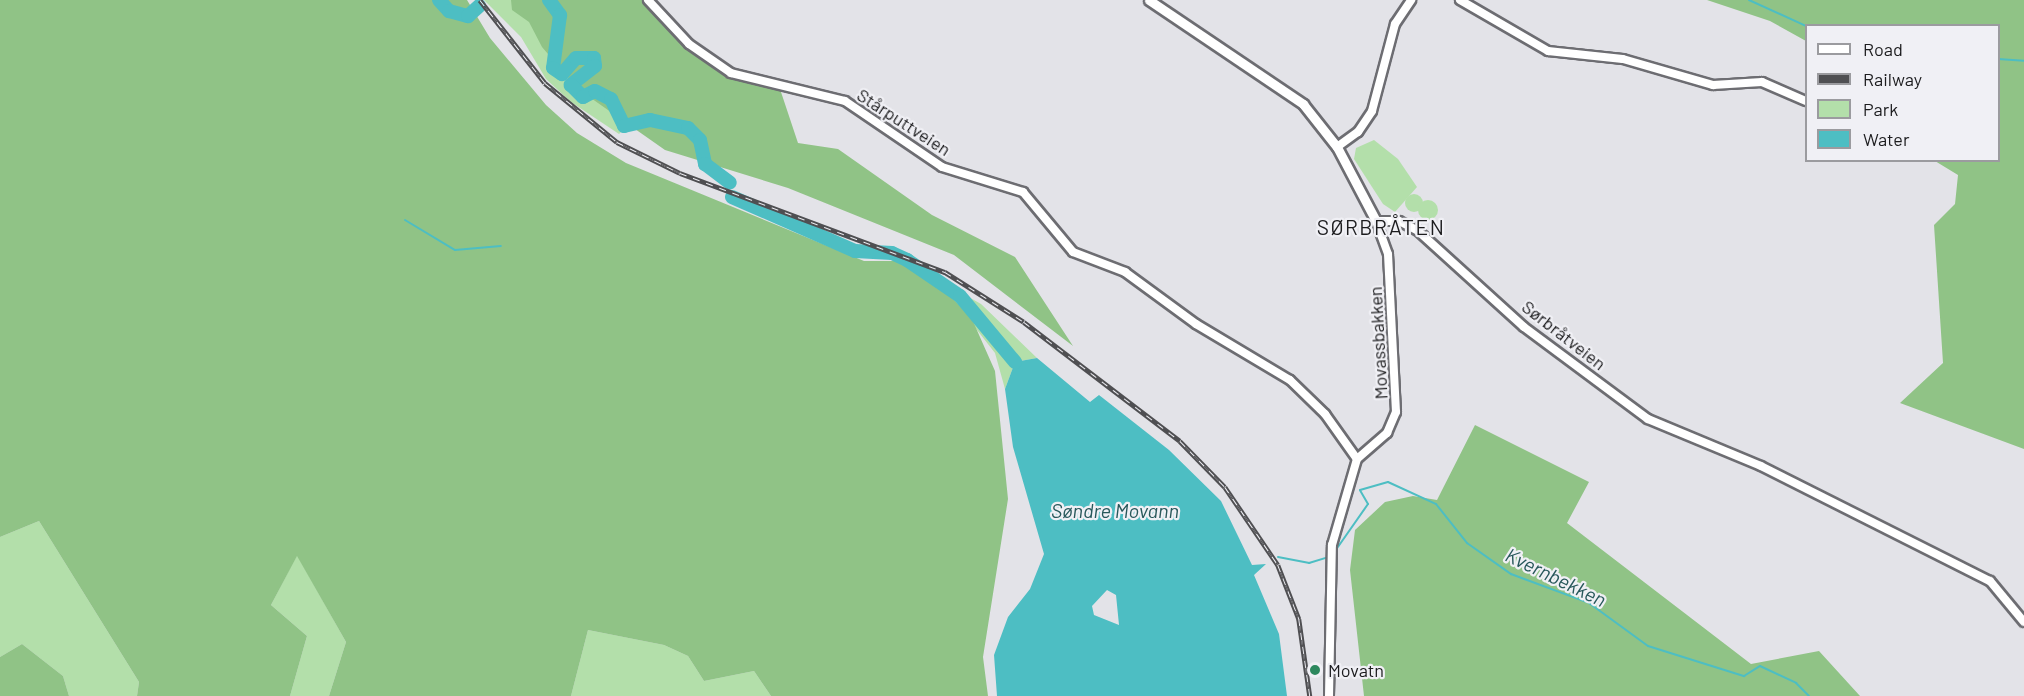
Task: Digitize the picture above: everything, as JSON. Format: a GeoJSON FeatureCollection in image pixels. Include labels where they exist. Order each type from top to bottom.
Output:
{"type":"FeatureCollection","features":[{"type":"Feature","properties":{"kind":"street","name":"Stårputtveien"},"geometry":{"type":"LineString","coordinates":[[648,0],[688,44],[725,70],[845,100],[942,167],[1023,192],[1073,252],[1125,272],[1196,324],[1290,380],[1325,414],[1357,459]]}},
{"type":"Feature","properties":{"kind":"street"},"geometry":{"type":"LineString","coordinates":[[1149,0],[1296,98],[1337,147],[1376,221]]}},
{"type":"Feature","properties":{"kind":"street"},"geometry":{"type":"LineString","coordinates":[[1337,147],[1358,132],[1372,111],[1395,24],[1412,0]]}},
{"type":"Feature","properties":{"kind":"street"},"geometry":{"type":"LineString","coordinates":[[1460,0],[1548,51],[1623,59],[1713,85],[1762,82],[1805,101]]}},
{"type":"Feature","properties":{"kind":"street","name":"Movassbakken"},"geometry":{"type":"LineString","coordinates":[[1357,459],[1387,433],[1396,412],[1388,254],[1376,221]]}},
{"type":"Feature","properties":{"kind":"street","name":"Sørbråtveien"},"geometry":{"type":"LineString","coordinates":[[1376,221],[1399,221],[1417,230],[1524,327],[1648,419],[1761,466],[1990,581],[2024,622]]}},
{"type":"Feature","properties":{"kind":"street"},"geometry":{"type":"LineString","coordinates":[[1329,696],[1331,554],[1357,459]]}},
{"type":"Feature","properties":{"kind":"green space"},"geometry":{"type":"Polygon","coordinates":[[[0,0],[467,0],[490,38],[546,105],[577,133],[626,163],[864,261],[896,261],[934,279],[972,319],[995,371],[1008,499],[983,657],[988,696],[771,696],[754,671],[704,681],[688,656],[664,645],[588,630],[571,696],[329,696],[346,642],[297,556],[271,605],[307,636],[290,696],[137,696],[139,682],[39,521],[0,537],[0,0]]]}},
{"type":"Feature","properties":{"kind":"green space"},"geometry":{"type":"Polygon","coordinates":[[[484,0],[567,0],[637,117],[619,134],[571,102],[546,79],[521,37],[484,0]]]}},
{"type":"Feature","properties":{"kind":"green space"},"geometry":{"type":"Polygon","coordinates":[[[511,0],[645,0],[687,45],[726,75],[744,82],[778,83],[798,143],[838,149],[932,215],[1015,257],[1073,346],[954,255],[788,188],[665,150],[578,89],[542,47],[529,22],[512,10],[511,0]]]}},
{"type":"Feature","properties":{"kind":"green space"},"geometry":{"type":"Polygon","coordinates":[[[1707,0],[2024,0],[2024,449],[1900,403],[1943,363],[1934,225],[1955,204],[1958,175],[1937,162],[2000,162],[2000,24],[1805,24],[1805,40],[1770,21],[1707,0]]]}},
{"type":"Feature","properties":{"kind":"green space"},"geometry":{"type":"Polygon","coordinates":[[[1374,140],[1398,159],[1417,187],[1395,212],[1383,204],[1354,159],[1356,148],[1374,140]]]}},
{"type":"Feature","properties":{"kind":"green space"},"geometry":{"type":"Polygon","coordinates":[[[1410,194],[1418,194],[1423,199],[1421,210],[1410,212],[1405,207],[1405,199],[1410,194]]]}},
{"type":"Feature","properties":{"kind":"green space"},"geometry":{"type":"Polygon","coordinates":[[[1428,200],[1435,203],[1438,210],[1435,217],[1428,220],[1421,217],[1418,210],[1421,203],[1428,200]]]}},
{"type":"Feature","properties":{"kind":"green space"},"geometry":{"type":"Polygon","coordinates":[[[937,279],[981,304],[1037,358],[1015,362],[1005,389],[995,353],[937,279]]]}},
{"type":"Feature","properties":{"kind":"green space"},"geometry":{"type":"Polygon","coordinates":[[[1475,425],[1589,482],[1567,523],[1751,664],[1819,651],[1860,696],[1364,696],[1350,570],[1355,530],[1385,502],[1413,496],[1437,500],[1475,425]]]}},
{"type":"Feature","properties":{"kind":"green space"},"geometry":{"type":"Polygon","coordinates":[[[39,521],[139,682],[137,696],[69,696],[63,676],[22,644],[0,657],[0,537],[39,521]]]}},
{"type":"Feature","properties":{"kind":"green space"},"geometry":{"type":"Polygon","coordinates":[[[297,555],[346,642],[329,696],[290,696],[307,636],[271,605],[297,555]]]}},
{"type":"Feature","properties":{"kind":"green space"},"geometry":{"type":"Polygon","coordinates":[[[588,630],[664,645],[688,656],[704,681],[754,671],[771,696],[571,696],[588,630]]]}},
{"type":"Feature","properties":{"kind":"green space"},"geometry":{"type":"Polygon","coordinates":[[[22,644],[63,676],[69,696],[0,696],[0,657],[22,644]]]}},
{"type":"Feature","properties":{"kind":"water","name":"Søndre Movann"},"geometry":{"type":"Polygon","coordinates":[[[1037,358],[1090,402],[1099,395],[1169,450],[1221,501],[1252,565],[1266,564],[1254,575],[1279,634],[1287,696],[997,696],[994,655],[1008,617],[1030,589],[1044,554],[1013,447],[1005,389],[1015,362],[1037,358]],[[1107,590],[1092,606],[1094,615],[1119,625],[1116,595],[1107,590]]]}},
{"type":"Feature","properties":{"kind":"waterway"},"geometry":{"type":"LineString","coordinates":[[439,0],[449,11],[468,16],[479,6]]}},
{"type":"Feature","properties":{"kind":"waterway"},"geometry":{"type":"LineString","coordinates":[[549,0],[560,15],[553,68],[562,74],[576,58],[594,58],[595,66],[571,85],[583,97],[595,91]]}},
{"type":"Feature","properties":{"kind":"waterway"},"geometry":{"type":"LineString","coordinates":[[1749,0],[1805,26]]}},
{"type":"Feature","properties":{"kind":"waterway"},"geometry":{"type":"LineString","coordinates":[[2000,59],[2024,61]]}},
{"type":"Feature","properties":{"kind":"waterway"},"geometry":{"type":"LineString","coordinates":[[595,91],[611,99],[624,126],[650,120],[688,128],[700,140],[705,164],[730,183]]}},
{"type":"Feature","properties":{"kind":"waterway"},"geometry":{"type":"LineString","coordinates":[[732,197],[855,251],[892,253],[907,260],[960,296],[1015,362]]}},
{"type":"Feature","properties":{"kind":"waterway"},"geometry":{"type":"LineString","coordinates":[[405,220],[455,250],[501,246]]}},
{"type":"Feature","properties":{"kind":"waterway","name":"Kvernbekken"},"geometry":{"type":"LineString","coordinates":[[1333,554],[1368,504],[1360,490],[1388,482],[1436,504],[1467,543],[1511,574],[1589,603],[1648,646],[1744,676],[1760,666],[1796,683],[1809,696]]}},
{"type":"Feature","properties":{"kind":"waterway","name":"Kvernbekken"},"geometry":{"type":"LineString","coordinates":[[1278,557],[1309,563],[1329,557]]}},
{"type":"Feature","properties":{"kind":"railway"},"geometry":{"type":"LineString","coordinates":[[480,0],[545,83],[617,142],[680,173],[945,272],[1024,322],[1180,441],[1225,487],[1278,565],[1299,619],[1310,696]]}},
{"type":"Feature","properties":{"kind":"place","name":"Movatn"},"geometry":{"type":"Point","coordinates":[1315,670]}},
{"type":"Feature","properties":{"kind":"district","name":"SØRBRÅTEN"},"geometry":{"type":"Point","coordinates":[1381,227]}}]}
